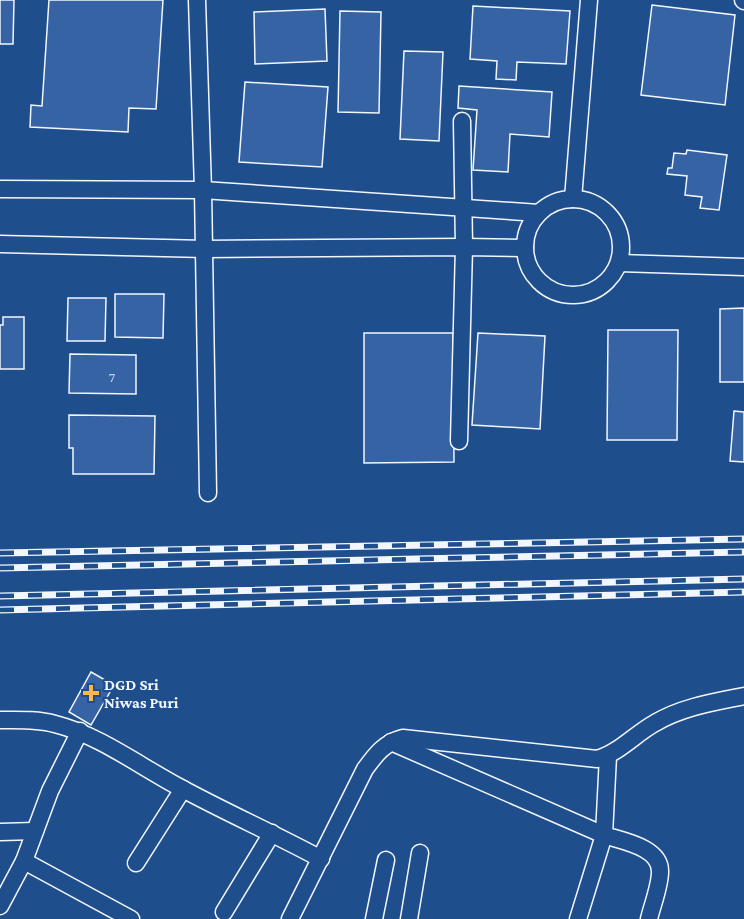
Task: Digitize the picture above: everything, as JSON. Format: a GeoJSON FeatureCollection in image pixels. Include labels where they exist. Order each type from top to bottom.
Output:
{"type":"FeatureCollection","features":[{"type":"Feature","properties":{"kind":"street"},"geometry":{"type":"LineString","coordinates":[[197,0],[205,249],[208,493]]}},
{"type":"Feature","properties":{"kind":"street"},"geometry":{"type":"LineString","coordinates":[[573,199],[589,0]]}},
{"type":"Feature","properties":{"kind":"street"},"geometry":{"type":"LineString","coordinates":[[459,441],[464,247],[462,121]]}},
{"type":"Feature","properties":{"kind":"street"},"geometry":{"type":"LineString","coordinates":[[0,189],[203,190],[539,213]]}},
{"type":"Feature","properties":{"kind":"street"},"geometry":{"type":"LineString","coordinates":[[573,199],[594,203],[610,216],[620,235],[619,263],[614,273],[601,286],[586,294],[568,295],[552,290],[537,280],[528,265],[525,248],[527,233],[539,213],[558,201],[573,199]]}},
{"type":"Feature","properties":{"kind":"street"},"geometry":{"type":"LineString","coordinates":[[0,244],[205,249],[525,248]]}},
{"type":"Feature","properties":{"kind":"street"},"geometry":{"type":"LineString","coordinates":[[619,263],[744,267]]}},
{"type":"Feature","properties":{"kind":"street"},"geometry":{"type":"LineString","coordinates":[[290,919],[366,769],[378,752],[390,742],[403,738],[597,759],[608,756],[657,722],[701,704],[744,696]]}},
{"type":"Feature","properties":{"kind":"street"},"geometry":{"type":"LineString","coordinates":[[0,720],[54,723],[80,731],[183,789],[321,860]]}},
{"type":"Feature","properties":{"kind":"street"},"geometry":{"type":"LineString","coordinates":[[0,906],[24,861],[50,791],[80,731]]}},
{"type":"Feature","properties":{"kind":"street"},"geometry":{"type":"LineString","coordinates":[[390,742],[604,835],[638,846],[651,853],[658,862],[660,872],[649,919]]}},
{"type":"Feature","properties":{"kind":"street"},"geometry":{"type":"LineString","coordinates":[[578,919],[604,835],[608,756]]}},
{"type":"Feature","properties":{"kind":"street"},"geometry":{"type":"LineString","coordinates":[[136,863],[183,789]]}},
{"type":"Feature","properties":{"kind":"street"},"geometry":{"type":"LineString","coordinates":[[0,832],[35,831]]}},
{"type":"Feature","properties":{"kind":"street"},"geometry":{"type":"LineString","coordinates":[[224,912],[272,833]]}},
{"type":"Feature","properties":{"kind":"street"},"geometry":{"type":"LineString","coordinates":[[409,919],[420,853]]}},
{"type":"Feature","properties":{"kind":"street"},"geometry":{"type":"LineString","coordinates":[[374,919],[386,860]]}},
{"type":"Feature","properties":{"kind":"street"},"geometry":{"type":"LineString","coordinates":[[24,861],[131,919]]}},
{"type":"Feature","properties":{"kind":"building"},"geometry":{"type":"Polygon","coordinates":[[[0,0],[14,0],[13,44],[0,44],[0,0]]]}},
{"type":"Feature","properties":{"kind":"building"},"geometry":{"type":"Polygon","coordinates":[[[49,0],[163,0],[156,109],[129,108],[128,132],[30,127],[31,105],[42,106],[49,0]]]}},
{"type":"Feature","properties":{"kind":"building"},"geometry":{"type":"Polygon","coordinates":[[[652,5],[735,15],[725,105],[641,95],[652,5]]]}},
{"type":"Feature","properties":{"kind":"building"},"geometry":{"type":"Polygon","coordinates":[[[473,6],[570,11],[566,64],[517,62],[516,80],[496,79],[497,61],[470,59],[473,6]]]}},
{"type":"Feature","properties":{"kind":"building"},"geometry":{"type":"Polygon","coordinates":[[[325,9],[327,61],[255,64],[254,12],[325,9]]]}},
{"type":"Feature","properties":{"kind":"building"},"geometry":{"type":"Polygon","coordinates":[[[340,11],[381,12],[379,113],[338,112],[340,11]]]}},
{"type":"Feature","properties":{"kind":"building"},"geometry":{"type":"Polygon","coordinates":[[[404,51],[443,52],[439,141],[400,139],[404,51]]]}},
{"type":"Feature","properties":{"kind":"building"},"geometry":{"type":"Polygon","coordinates":[[[245,82],[328,87],[322,167],[239,162],[245,82]]]}},
{"type":"Feature","properties":{"kind":"building"},"geometry":{"type":"Polygon","coordinates":[[[459,86],[552,92],[549,137],[510,134],[508,172],[473,170],[477,110],[458,108],[459,86]]]}},
{"type":"Feature","properties":{"kind":"building"},"geometry":{"type":"Polygon","coordinates":[[[687,150],[727,155],[719,210],[700,208],[702,197],[685,195],[687,176],[667,174],[668,168],[672,168],[674,153],[686,154],[687,150]]]}},
{"type":"Feature","properties":{"kind":"building"},"geometry":{"type":"Polygon","coordinates":[[[115,294],[164,294],[163,338],[115,337],[115,294]]]}},
{"type":"Feature","properties":{"kind":"building"},"geometry":{"type":"Polygon","coordinates":[[[68,298],[106,298],[105,341],[67,341],[68,298]]]}},
{"type":"Feature","properties":{"kind":"building"},"geometry":{"type":"Polygon","coordinates":[[[744,308],[744,382],[720,382],[720,309],[744,308]]]}},
{"type":"Feature","properties":{"kind":"building"},"geometry":{"type":"Polygon","coordinates":[[[3,317],[24,317],[24,369],[0,369],[0,325],[3,325],[3,317]]]}},
{"type":"Feature","properties":{"kind":"building"},"geometry":{"type":"Polygon","coordinates":[[[608,330],[678,330],[677,440],[607,440],[608,330]]]}},
{"type":"Feature","properties":{"kind":"building"},"geometry":{"type":"Polygon","coordinates":[[[364,333],[453,333],[454,462],[364,463],[364,333]]]}},
{"type":"Feature","properties":{"kind":"building"},"geometry":{"type":"Polygon","coordinates":[[[478,333],[545,336],[540,429],[472,425],[478,333]]]}},
{"type":"Feature","properties":{"kind":"building"},"geometry":{"type":"Polygon","coordinates":[[[70,354],[136,355],[136,394],[69,393],[70,354]]]}},
{"type":"Feature","properties":{"kind":"building"},"geometry":{"type":"Polygon","coordinates":[[[734,411],[744,412],[744,462],[730,461],[734,411]]]}},
{"type":"Feature","properties":{"kind":"building"},"geometry":{"type":"Polygon","coordinates":[[[69,415],[155,416],[154,474],[73,474],[73,448],[69,448],[69,415]]]}},
{"type":"Feature","properties":{"kind":"building"},"geometry":{"type":"Polygon","coordinates":[[[91,672],[114,685],[91,725],[69,712],[91,672]]]}},
{"type":"Feature","properties":{"kind":"railway"},"geometry":{"type":"LineString","coordinates":[[0,553],[744,539]]}},
{"type":"Feature","properties":{"kind":"railway"},"geometry":{"type":"LineString","coordinates":[[0,568],[744,552]]}},
{"type":"Feature","properties":{"kind":"railway"},"geometry":{"type":"LineString","coordinates":[[0,596],[744,579]]}},
{"type":"Feature","properties":{"kind":"railway"},"geometry":{"type":"LineString","coordinates":[[0,610],[744,592]]}},
{"type":"Feature","properties":{"kind":"place","name":"DGD Sri Niwas Puri"},"geometry":{"type":"Point","coordinates":[91,693]}}]}
